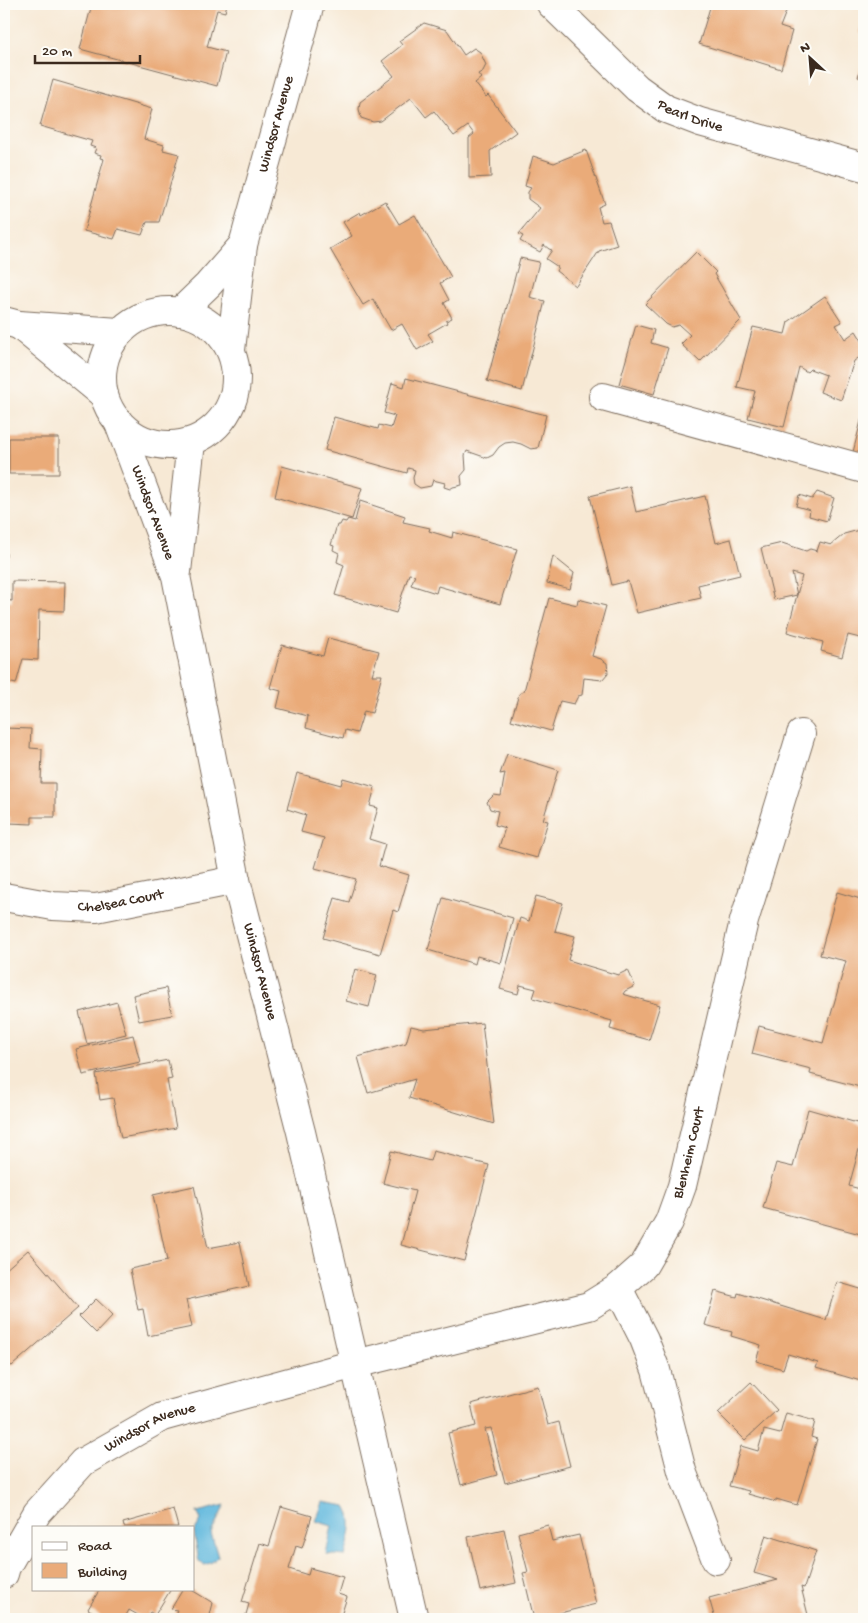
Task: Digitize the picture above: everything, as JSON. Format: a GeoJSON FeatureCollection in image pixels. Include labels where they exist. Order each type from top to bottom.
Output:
{"type":"FeatureCollection","features":[{"type":"Feature","properties":{"kind":"street","name":"Windsor Avenue"},"geometry":{"type":"LineString","coordinates":[[231,350],[243,245],[310,4]]}},
{"type":"Feature","properties":{"kind":"street","name":"Pearl Drive"},"geometry":{"type":"LineString","coordinates":[[551,4],[637,88],[666,109],[700,122],[864,166]]}},
{"type":"Feature","properties":{"kind":"street","name":"Windsor Avenue"},"geometry":{"type":"LineString","coordinates":[[180,312],[243,245]]}},
{"type":"Feature","properties":{"kind":"street"},"geometry":{"type":"LineString","coordinates":[[158,311],[180,312],[201,319],[218,332],[231,350],[236,372],[234,394],[226,414],[211,431],[191,442],[169,445],[148,442],[128,432],[112,415],[104,395],[101,373],[107,351],[119,332],[137,319],[158,311]]}},
{"type":"Feature","properties":{"kind":"street"},"geometry":{"type":"LineString","coordinates":[[11,323],[119,332]]}},
{"type":"Feature","properties":{"kind":"street"},"geometry":{"type":"LineString","coordinates":[[11,323],[104,395]]}},
{"type":"Feature","properties":{"kind":"street"},"geometry":{"type":"LineString","coordinates":[[603,397],[864,469]]}},
{"type":"Feature","properties":{"kind":"street","name":"Windsor Avenue"},"geometry":{"type":"LineString","coordinates":[[118,421],[176,576],[236,880],[301,1132],[414,1619]]}},
{"type":"Feature","properties":{"kind":"street","name":"Windsor Avenue"},"geometry":{"type":"LineString","coordinates":[[176,576],[191,442]]}},
{"type":"Feature","properties":{"kind":"street","name":"Blenheim Court"},"geometry":{"type":"LineString","coordinates":[[354,1364],[589,1306],[618,1288],[644,1265],[669,1222],[682,1186],[744,921],[801,734]]}},
{"type":"Feature","properties":{"kind":"street","name":"Chelsea Court"},"geometry":{"type":"LineString","coordinates":[[4,897],[53,906],[96,908],[236,880]]}},
{"type":"Feature","properties":{"kind":"street"},"geometry":{"type":"LineString","coordinates":[[618,1288],[644,1339],[656,1370],[682,1471],[716,1560]]}},
{"type":"Feature","properties":{"kind":"street","name":"Windsor Avenue"},"geometry":{"type":"LineString","coordinates":[[4,1574],[6,1567],[37,1513],[83,1462],[162,1417],[354,1364]]}},
{"type":"Feature","properties":{"kind":"water"},"geometry":{"type":"Polygon","coordinates":[[[323,1502],[346,1506],[349,1512],[351,1530],[345,1556],[326,1554],[332,1526],[316,1521],[323,1502]]]}},
{"type":"Feature","properties":{"kind":"water"},"geometry":{"type":"Polygon","coordinates":[[[225,1505],[211,1533],[218,1557],[205,1565],[199,1562],[195,1538],[195,1530],[201,1520],[197,1512],[225,1505]]]}},
{"type":"Feature","properties":{"kind":"building"},"geometry":{"type":"Polygon","coordinates":[[[92,4],[154,4],[175,9],[177,4],[227,4],[225,12],[217,10],[207,47],[226,52],[217,86],[80,49],[92,4]]]}},
{"type":"Feature","properties":{"kind":"building"},"geometry":{"type":"Polygon","coordinates":[[[711,4],[789,4],[780,27],[792,31],[781,69],[699,44],[711,4]]]}},
{"type":"Feature","properties":{"kind":"building"},"geometry":{"type":"Polygon","coordinates":[[[864,19],[864,34],[860,33],[864,19]]]}},
{"type":"Feature","properties":{"kind":"building"},"geometry":{"type":"Polygon","coordinates":[[[424,23],[447,30],[464,55],[474,48],[480,52],[486,65],[483,71],[478,74],[481,78],[475,83],[486,97],[488,95],[516,132],[490,151],[491,177],[469,178],[469,138],[474,134],[468,126],[454,136],[434,111],[426,117],[411,98],[381,121],[373,122],[361,118],[360,102],[394,76],[382,61],[402,45],[399,41],[424,23]]]}},
{"type":"Feature","properties":{"kind":"building"},"geometry":{"type":"Polygon","coordinates":[[[864,57],[864,79],[858,77],[864,57]]]}},
{"type":"Feature","properties":{"kind":"building"},"geometry":{"type":"Polygon","coordinates":[[[53,80],[152,109],[144,139],[164,145],[163,150],[179,154],[159,222],[147,222],[142,235],[118,229],[114,239],[84,231],[104,159],[100,158],[101,155],[94,153],[96,148],[90,146],[92,141],[40,126],[53,80]]]}},
{"type":"Feature","properties":{"kind":"building"},"geometry":{"type":"Polygon","coordinates":[[[586,150],[605,204],[598,207],[602,222],[609,221],[617,245],[599,251],[576,286],[556,271],[558,267],[546,259],[552,250],[544,245],[540,252],[520,241],[523,236],[519,234],[540,208],[528,199],[528,192],[531,188],[525,186],[533,156],[554,163],[586,150]]]}},
{"type":"Feature","properties":{"kind":"building"},"geometry":{"type":"Polygon","coordinates":[[[385,201],[399,224],[415,215],[451,277],[440,283],[449,300],[444,303],[452,318],[428,334],[433,341],[417,350],[402,324],[391,330],[373,299],[363,305],[330,249],[352,236],[343,222],[360,212],[361,215],[385,201]]]}},
{"type":"Feature","properties":{"kind":"building"},"geometry":{"type":"Polygon","coordinates":[[[696,252],[716,272],[714,274],[741,320],[700,362],[681,344],[690,335],[679,325],[672,327],[666,324],[645,304],[696,252]]]}},
{"type":"Feature","properties":{"kind":"building"},"geometry":{"type":"Polygon","coordinates":[[[520,258],[539,262],[530,297],[545,301],[522,391],[487,381],[520,258]]]}},
{"type":"Feature","properties":{"kind":"building"},"geometry":{"type":"Polygon","coordinates":[[[825,296],[842,322],[836,325],[845,339],[856,331],[864,344],[864,354],[854,361],[841,400],[820,392],[826,375],[810,369],[807,372],[799,367],[784,427],[748,418],[755,391],[737,387],[753,327],[785,334],[788,322],[825,296]]]}},
{"type":"Feature","properties":{"kind":"building"},"geometry":{"type":"Polygon","coordinates":[[[636,325],[654,330],[651,343],[668,348],[654,394],[619,384],[636,325]]]}},
{"type":"Feature","properties":{"kind":"building"},"geometry":{"type":"Polygon","coordinates":[[[406,378],[546,415],[538,448],[531,449],[513,442],[505,443],[493,455],[487,458],[467,451],[465,455],[466,470],[461,476],[462,485],[450,489],[444,487],[445,483],[433,480],[431,486],[420,488],[414,484],[415,470],[408,468],[407,473],[325,450],[334,417],[378,429],[379,425],[391,428],[395,416],[384,413],[392,383],[404,387],[406,378]]]}},
{"type":"Feature","properties":{"kind":"building"},"geometry":{"type":"Polygon","coordinates":[[[864,413],[864,459],[852,456],[864,413]]]}},
{"type":"Feature","properties":{"kind":"building"},"geometry":{"type":"Polygon","coordinates":[[[9,438],[59,438],[59,474],[9,474],[9,438]]]}},
{"type":"Feature","properties":{"kind":"building"},"geometry":{"type":"Polygon","coordinates":[[[4,446],[7,447],[7,474],[4,474],[4,446]]]}},
{"type":"Feature","properties":{"kind":"building"},"geometry":{"type":"Polygon","coordinates":[[[282,466],[362,488],[352,519],[275,497],[282,466]]]}},
{"type":"Feature","properties":{"kind":"building"},"geometry":{"type":"Polygon","coordinates":[[[630,486],[636,512],[705,496],[716,543],[731,539],[740,575],[698,585],[701,598],[637,613],[628,581],[612,585],[590,496],[630,486]]]}},
{"type":"Feature","properties":{"kind":"building"},"geometry":{"type":"Polygon","coordinates":[[[817,492],[834,498],[827,521],[809,516],[810,510],[796,506],[799,495],[812,499],[817,492]]]}},
{"type":"Feature","properties":{"kind":"building"},"geometry":{"type":"Polygon","coordinates":[[[360,501],[405,516],[403,522],[430,528],[429,531],[452,538],[453,532],[517,549],[500,604],[438,586],[436,593],[411,585],[415,575],[409,574],[396,613],[335,595],[344,565],[337,562],[339,553],[333,550],[334,546],[331,545],[337,525],[340,525],[342,521],[346,522],[348,519],[355,521],[360,501]]]}},
{"type":"Feature","properties":{"kind":"building"},"geometry":{"type":"Polygon","coordinates":[[[4,524],[6,524],[6,557],[4,557],[4,524]]]}},
{"type":"Feature","properties":{"kind":"building"},"geometry":{"type":"Polygon","coordinates":[[[859,530],[864,531],[864,639],[848,635],[842,657],[821,651],[823,642],[787,632],[797,595],[774,600],[761,548],[782,543],[806,551],[810,549],[817,551],[820,542],[831,545],[844,534],[859,530]],[[792,573],[797,595],[802,576],[792,573]]]}},
{"type":"Feature","properties":{"kind":"building"},"geometry":{"type":"Polygon","coordinates":[[[553,556],[574,573],[570,589],[547,583],[553,556]]]}},
{"type":"Feature","properties":{"kind":"building"},"geometry":{"type":"Polygon","coordinates":[[[12,581],[65,582],[64,611],[39,610],[38,660],[23,659],[16,684],[4,681],[4,600],[12,601],[12,581]]]}},
{"type":"Feature","properties":{"kind":"building"},"geometry":{"type":"Polygon","coordinates":[[[549,598],[577,605],[578,599],[606,606],[592,656],[607,663],[608,673],[602,680],[584,678],[582,695],[578,696],[574,704],[560,701],[551,731],[511,720],[519,694],[524,691],[549,598]]]}},
{"type":"Feature","properties":{"kind":"building"},"geometry":{"type":"Polygon","coordinates":[[[328,638],[379,651],[372,675],[382,675],[372,713],[364,711],[357,733],[345,730],[343,738],[306,728],[308,716],[277,708],[281,691],[270,688],[282,645],[323,656],[328,638]]]}},
{"type":"Feature","properties":{"kind":"building"},"geometry":{"type":"Polygon","coordinates":[[[4,728],[31,729],[30,748],[42,749],[41,783],[55,783],[55,817],[32,817],[32,824],[9,823],[10,817],[4,817],[4,728]]]}},
{"type":"Feature","properties":{"kind":"building"},"geometry":{"type":"Polygon","coordinates":[[[507,754],[558,770],[543,820],[548,821],[537,858],[499,847],[505,828],[495,825],[498,811],[490,809],[487,802],[494,795],[501,796],[505,773],[500,774],[507,754]]]}},
{"type":"Feature","properties":{"kind":"building"},"geometry":{"type":"Polygon","coordinates":[[[297,773],[341,785],[343,778],[375,787],[370,806],[378,808],[369,839],[385,844],[379,866],[409,875],[398,912],[393,910],[380,954],[323,938],[335,898],[349,902],[356,879],[315,868],[324,838],[301,832],[306,815],[287,809],[297,773]]]}},
{"type":"Feature","properties":{"kind":"building"},"geometry":{"type":"Polygon","coordinates":[[[837,892],[864,900],[864,1088],[810,1074],[811,1069],[752,1054],[759,1026],[823,1043],[846,961],[820,955],[837,892]]]}},
{"type":"Feature","properties":{"kind":"building"},"geometry":{"type":"Polygon","coordinates":[[[536,896],[563,903],[555,931],[575,936],[568,960],[618,975],[628,970],[635,986],[623,994],[660,1005],[649,1040],[610,1029],[612,1021],[533,998],[536,989],[520,985],[518,994],[500,989],[520,918],[529,921],[536,896]]]}},
{"type":"Feature","properties":{"kind":"building"},"geometry":{"type":"Polygon","coordinates":[[[443,898],[513,918],[501,963],[477,956],[475,964],[428,950],[443,898]]]}},
{"type":"Feature","properties":{"kind":"building"},"geometry":{"type":"Polygon","coordinates":[[[355,969],[377,975],[369,1007],[346,1001],[355,969]]]}},
{"type":"Feature","properties":{"kind":"building"},"geometry":{"type":"Polygon","coordinates":[[[166,988],[172,1015],[139,1021],[133,995],[166,988]]]}},
{"type":"Feature","properties":{"kind":"building"},"geometry":{"type":"Polygon","coordinates":[[[117,1002],[126,1034],[87,1044],[79,1012],[117,1002]]]}},
{"type":"Feature","properties":{"kind":"building"},"geometry":{"type":"Polygon","coordinates":[[[482,1023],[494,1124],[409,1098],[415,1079],[368,1093],[358,1057],[406,1043],[411,1026],[424,1029],[482,1023]]]}},
{"type":"Feature","properties":{"kind":"building"},"geometry":{"type":"Polygon","coordinates":[[[133,1035],[140,1062],[83,1075],[76,1049],[133,1035]]]}},
{"type":"Feature","properties":{"kind":"building"},"geometry":{"type":"Polygon","coordinates":[[[168,1060],[172,1079],[167,1080],[176,1128],[121,1138],[113,1098],[100,1100],[96,1074],[168,1060]]]}},
{"type":"Feature","properties":{"kind":"building"},"geometry":{"type":"Polygon","coordinates":[[[808,1109],[864,1125],[849,1186],[864,1190],[864,1235],[763,1208],[776,1163],[793,1167],[808,1109]]]}},
{"type":"Feature","properties":{"kind":"building"},"geometry":{"type":"Polygon","coordinates":[[[391,1151],[430,1161],[433,1151],[489,1165],[464,1261],[401,1245],[415,1191],[383,1183],[391,1151]]]}},
{"type":"Feature","properties":{"kind":"building"},"geometry":{"type":"Polygon","coordinates":[[[194,1186],[208,1248],[240,1242],[249,1286],[186,1300],[192,1327],[148,1336],[143,1309],[138,1310],[130,1269],[167,1261],[153,1195],[194,1186]]]}},
{"type":"Feature","properties":{"kind":"building"},"geometry":{"type":"Polygon","coordinates":[[[28,1250],[78,1308],[12,1366],[4,1362],[4,1271],[28,1250]]]}},
{"type":"Feature","properties":{"kind":"building"},"geometry":{"type":"Polygon","coordinates":[[[837,1282],[864,1290],[864,1382],[816,1368],[818,1363],[788,1354],[783,1369],[756,1361],[761,1345],[731,1336],[732,1332],[705,1325],[715,1291],[737,1297],[738,1293],[826,1320],[837,1282]]]}},
{"type":"Feature","properties":{"kind":"building"},"geometry":{"type":"Polygon","coordinates":[[[96,1299],[113,1315],[96,1333],[79,1316],[96,1299]]]}},
{"type":"Feature","properties":{"kind":"building"},"geometry":{"type":"Polygon","coordinates":[[[751,1382],[777,1410],[745,1440],[718,1413],[751,1382]]]}},
{"type":"Feature","properties":{"kind":"building"},"geometry":{"type":"Polygon","coordinates":[[[538,1386],[548,1425],[559,1422],[570,1466],[505,1483],[491,1428],[485,1429],[497,1475],[461,1485],[448,1433],[476,1426],[471,1404],[538,1386]]]}},
{"type":"Feature","properties":{"kind":"building"},"geometry":{"type":"Polygon","coordinates":[[[786,1413],[815,1421],[811,1437],[817,1439],[797,1505],[776,1499],[776,1502],[748,1494],[749,1491],[729,1486],[741,1446],[758,1451],[764,1430],[780,1434],[786,1413]]]}},
{"type":"Feature","properties":{"kind":"building"},"geometry":{"type":"Polygon","coordinates":[[[281,1507],[312,1516],[302,1548],[296,1546],[289,1569],[308,1575],[310,1568],[343,1577],[338,1594],[347,1597],[340,1619],[245,1618],[249,1604],[242,1602],[260,1543],[269,1546],[281,1507]]]}},
{"type":"Feature","properties":{"kind":"building"},"geometry":{"type":"Polygon","coordinates":[[[173,1509],[178,1526],[124,1526],[123,1523],[173,1509]]]}},
{"type":"Feature","properties":{"kind":"building"},"geometry":{"type":"Polygon","coordinates":[[[548,1525],[552,1541],[579,1535],[596,1604],[556,1614],[557,1619],[534,1619],[523,1573],[528,1572],[518,1533],[548,1525]]]}},
{"type":"Feature","properties":{"kind":"building"},"geometry":{"type":"Polygon","coordinates":[[[504,1529],[516,1583],[480,1591],[468,1537],[504,1529]]]}},
{"type":"Feature","properties":{"kind":"building"},"geometry":{"type":"Polygon","coordinates":[[[766,1535],[816,1551],[804,1588],[801,1587],[809,1619],[715,1619],[709,1598],[778,1580],[754,1573],[766,1535]]]}},
{"type":"Feature","properties":{"kind":"building"},"geometry":{"type":"Polygon","coordinates":[[[99,1590],[170,1590],[155,1615],[150,1612],[145,1619],[129,1610],[124,1619],[105,1619],[88,1609],[99,1590]]]}},
{"type":"Feature","properties":{"kind":"building"},"geometry":{"type":"Polygon","coordinates":[[[182,1590],[192,1590],[213,1603],[209,1619],[173,1619],[177,1610],[171,1609],[182,1590]]]}}]}
